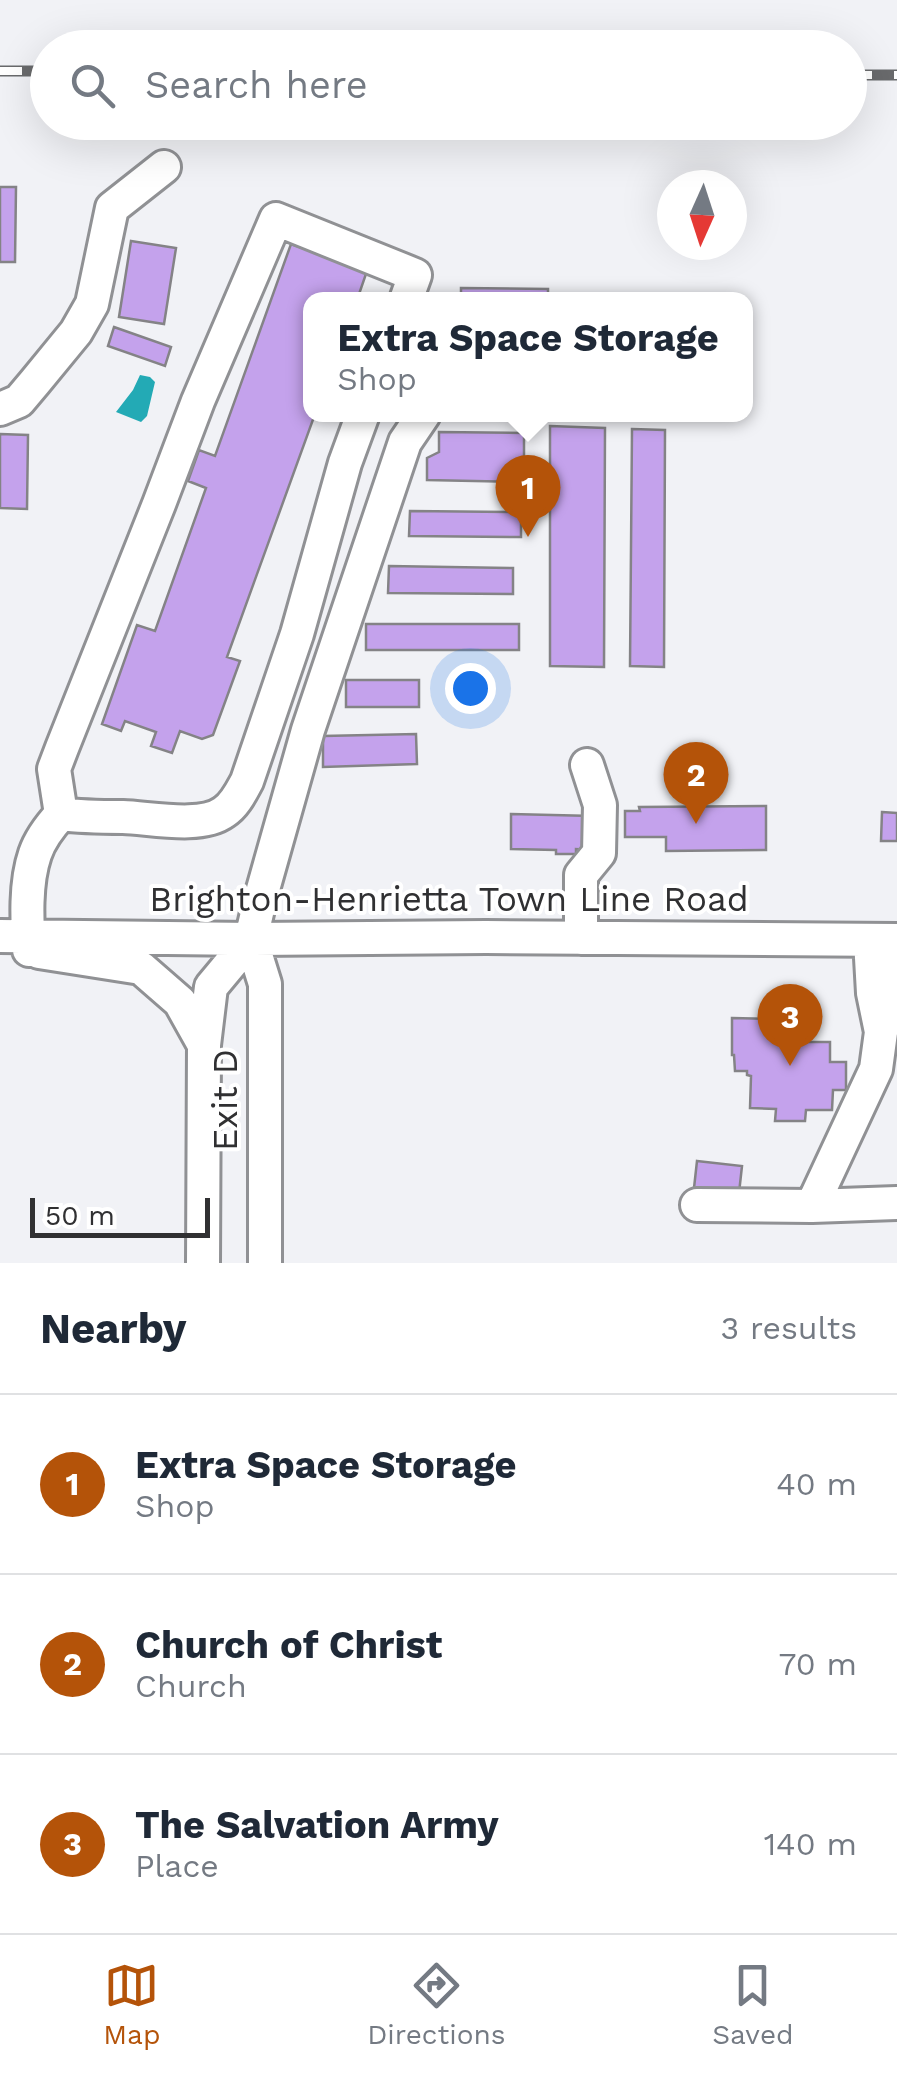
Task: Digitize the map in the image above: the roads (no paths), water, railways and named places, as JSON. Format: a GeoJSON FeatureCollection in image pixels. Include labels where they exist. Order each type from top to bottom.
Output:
{"type":"FeatureCollection","features":[{"type":"Feature","properties":{"kind":"street"},"geometry":{"type":"LineString","coordinates":[[0,409],[19,401],[76,332],[92,304],[112,208],[164,168]]}},
{"type":"Feature","properties":{"kind":"street"},"geometry":{"type":"LineString","coordinates":[[204,1044],[180,1002],[141,968],[15,942],[35,854],[61,814],[54,769],[198,400],[276,219],[415,275],[409,292]]}},
{"type":"Feature","properties":{"kind":"street"},"geometry":{"type":"LineString","coordinates":[[61,814],[90,818],[209,819],[236,800],[247,780],[297,634],[360,422]]}},
{"type":"Feature","properties":{"kind":"street"},"geometry":{"type":"LineString","coordinates":[[203,1263],[204,1044],[211,987],[251,939],[314,712],[405,442],[419,422]]}},
{"type":"Feature","properties":{"kind":"street"},"geometry":{"type":"LineString","coordinates":[[582,938],[581,874],[599,853],[600,804],[586,766]]}},
{"type":"Feature","properties":{"kind":"street","name":"Exit D"},"geometry":{"type":"LineString","coordinates":[[251,939],[266,984],[265,1263]]}},
{"type":"Feature","properties":{"kind":"street"},"geometry":{"type":"LineString","coordinates":[[812,1206],[876,1069],[892,993],[887,940]]}},
{"type":"Feature","properties":{"kind":"street","name":"Brighton-Henrietta Town Line Road"},"geometry":{"type":"LineString","coordinates":[[15,942],[887,940]]}},
{"type":"Feature","properties":{"kind":"street"},"geometry":{"type":"LineString","coordinates":[[697,1205],[897,1203]]}},
{"type":"Feature","properties":{"kind":"water"},"geometry":{"type":"Polygon","coordinates":[[[140,375],[155,382],[147,416],[141,422],[116,412],[140,375]]]}},
{"type":"Feature","properties":{"kind":"railway"},"geometry":{"type":"LineString","coordinates":[[0,71],[30,71]]}},
{"type":"Feature","properties":{"kind":"railway"},"geometry":{"type":"LineString","coordinates":[[867,75],[897,75]]}},
{"type":"Feature","properties":{"kind":"place","name":"Extra Space Storage"},"geometry":{"type":"Point","coordinates":[528,537]}},
{"type":"Feature","properties":{"kind":"place","name":"Church of Christ"},"geometry":{"type":"Point","coordinates":[696,824]}},
{"type":"Feature","properties":{"kind":"place","name":"The Salvation Army"},"geometry":{"type":"Point","coordinates":[790,1066]}}]}
